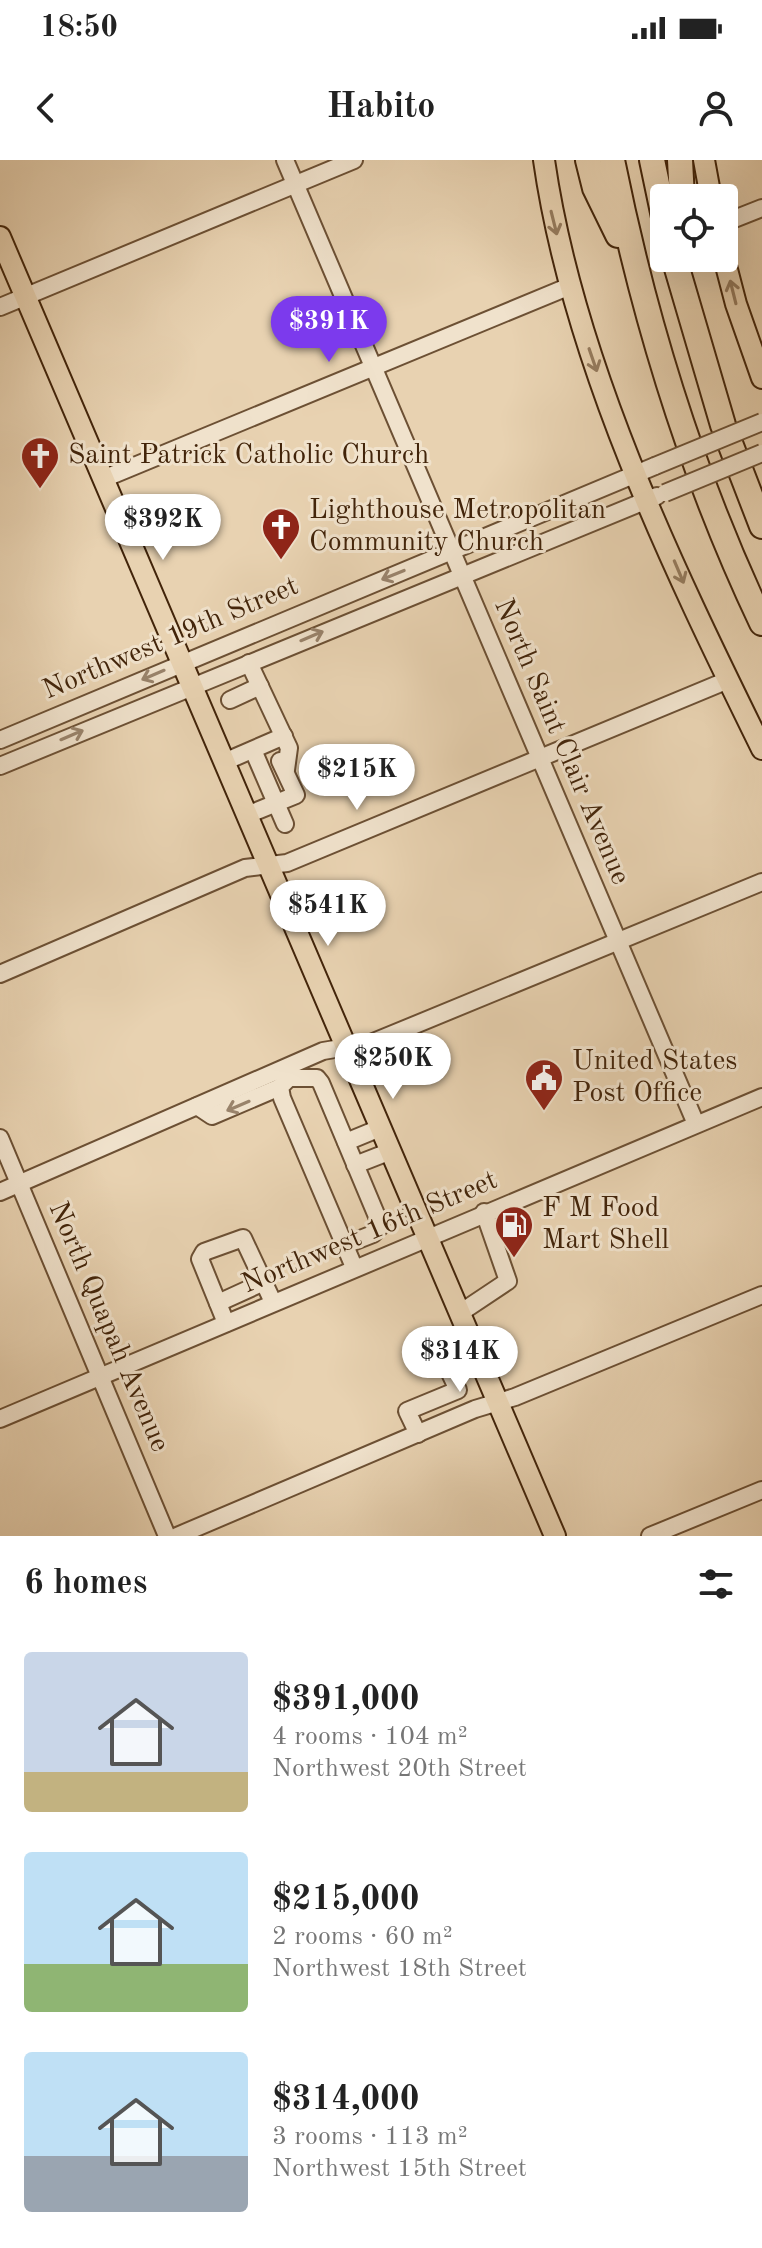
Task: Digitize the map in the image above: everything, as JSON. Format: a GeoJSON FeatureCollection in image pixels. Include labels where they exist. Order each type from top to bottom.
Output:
{"type":"FeatureCollection","features":[{"type":"Feature","properties":{"kind":"highway"},"geometry":{"type":"LineString","coordinates":[[588,160],[595,188],[637,273]]}},
{"type":"Feature","properties":{"kind":"highway"},"geometry":{"type":"LineString","coordinates":[[612,160],[637,273],[686,438],[762,623]]}},
{"type":"Feature","properties":{"kind":"highway"},"geometry":{"type":"LineString","coordinates":[[652,160],[657,184]]}},
{"type":"Feature","properties":{"kind":"highway"},"geometry":{"type":"LineString","coordinates":[[680,160],[681,184]]}},
{"type":"Feature","properties":{"kind":"highway"},"geometry":{"type":"LineString","coordinates":[[677,272],[723,425],[762,526]]}},
{"type":"Feature","properties":{"kind":"highway"},"geometry":{"type":"LineString","coordinates":[[685,272],[686,307]]}},
{"type":"Feature","properties":{"kind":"main road"},"geometry":{"type":"LineString","coordinates":[[544,160],[551,209],[570,286],[596,369],[646,470],[728,680],[762,749]]}},
{"type":"Feature","properties":{"kind":"main road"},"geometry":{"type":"LineString","coordinates":[[704,160],[708,184]]}},
{"type":"Feature","properties":{"kind":"main road"},"geometry":{"type":"LineString","coordinates":[[0,237],[555,1536]]}},
{"type":"Feature","properties":{"kind":"main road"},"geometry":{"type":"LineString","coordinates":[[728,272],[762,378]]}},
{"type":"Feature","properties":{"kind":"street","name":"North Saint Clair Avenue"},"geometry":{"type":"LineString","coordinates":[[285,160],[696,1124]]}},
{"type":"Feature","properties":{"kind":"street"},"geometry":{"type":"LineString","coordinates":[[0,307],[354,160]]}},
{"type":"Feature","properties":{"kind":"street"},"geometry":{"type":"LineString","coordinates":[[738,217],[762,208]]}},
{"type":"Feature","properties":{"kind":"street"},"geometry":{"type":"LineString","coordinates":[[103,479],[570,286]]}},
{"type":"Feature","properties":{"kind":"street","name":"Northwest 19th Street"},"geometry":{"type":"LineString","coordinates":[[0,740],[762,422]]}},
{"type":"Feature","properties":{"kind":"street","name":"Northwest 19th Street"},"geometry":{"type":"LineString","coordinates":[[0,766],[762,453]]}},
{"type":"Feature","properties":{"kind":"street"},"geometry":{"type":"LineString","coordinates":[[247,815],[296,795],[260,686],[249,663]]}},
{"type":"Feature","properties":{"kind":"street"},"geometry":{"type":"LineString","coordinates":[[0,974],[245,868],[287,863],[728,680]]}},
{"type":"Feature","properties":{"kind":"street"},"geometry":{"type":"LineString","coordinates":[[230,700],[260,686]]}},
{"type":"Feature","properties":{"kind":"street"},"geometry":{"type":"LineString","coordinates":[[224,762],[253,750],[279,749]]}},
{"type":"Feature","properties":{"kind":"street"},"geometry":{"type":"LineString","coordinates":[[253,750],[285,824]]}},
{"type":"Feature","properties":{"kind":"street"},"geometry":{"type":"LineString","coordinates":[[0,1192],[197,1106],[286,1077],[323,1051],[371,1043],[762,882]]}},
{"type":"Feature","properties":{"kind":"street"},"geometry":{"type":"LineString","coordinates":[[286,1077],[317,1078],[381,1226],[373,1234],[345,1245]]}},
{"type":"Feature","properties":{"kind":"street"},"geometry":{"type":"LineString","coordinates":[[286,1077],[354,1267]]}},
{"type":"Feature","properties":{"kind":"street","name":"Northwest 16th Street"},"geometry":{"type":"LineString","coordinates":[[0,1419],[762,1097]]}},
{"type":"Feature","properties":{"kind":"street"},"geometry":{"type":"LineString","coordinates":[[346,1142],[380,1128]]}},
{"type":"Feature","properties":{"kind":"street","name":"North Quapah Avenue"},"geometry":{"type":"LineString","coordinates":[[0,1138],[167,1536]]}},
{"type":"Feature","properties":{"kind":"street"},"geometry":{"type":"LineString","coordinates":[[355,1165],[391,1151]]}},
{"type":"Feature","properties":{"kind":"street"},"geometry":{"type":"LineString","coordinates":[[460,1313],[508,1281],[484,1212]]}},
{"type":"Feature","properties":{"kind":"street"},"geometry":{"type":"LineString","coordinates":[[226,1323],[200,1259],[204,1252],[243,1238],[273,1302]]}},
{"type":"Feature","properties":{"kind":"street"},"geometry":{"type":"LineString","coordinates":[[218,1303],[264,1282]]}},
{"type":"Feature","properties":{"kind":"street"},"geometry":{"type":"LineString","coordinates":[[177,1536],[418,1434],[762,1295]]}},
{"type":"Feature","properties":{"kind":"street"},"geometry":{"type":"LineString","coordinates":[[418,1434],[407,1411],[458,1390],[441,1354],[471,1340]]}},
{"type":"Feature","properties":{"kind":"street"},"geometry":{"type":"LineString","coordinates":[[650,1536],[762,1490]]}},
{"type":"Feature","properties":{"kind":"place","name":"Saint Patrick Catholic Church"},"geometry":{"type":"Point","coordinates":[40,490]}},
{"type":"Feature","properties":{"kind":"place","name":"Lighthouse Metropolitan Community Church"},"geometry":{"type":"Point","coordinates":[281,561]}},
{"type":"Feature","properties":{"kind":"place","name":"United States Post Office"},"geometry":{"type":"Point","coordinates":[544,1112]}},
{"type":"Feature","properties":{"kind":"place","name":"F M Food Mart Shell"},"geometry":{"type":"Point","coordinates":[514,1259]}}]}
